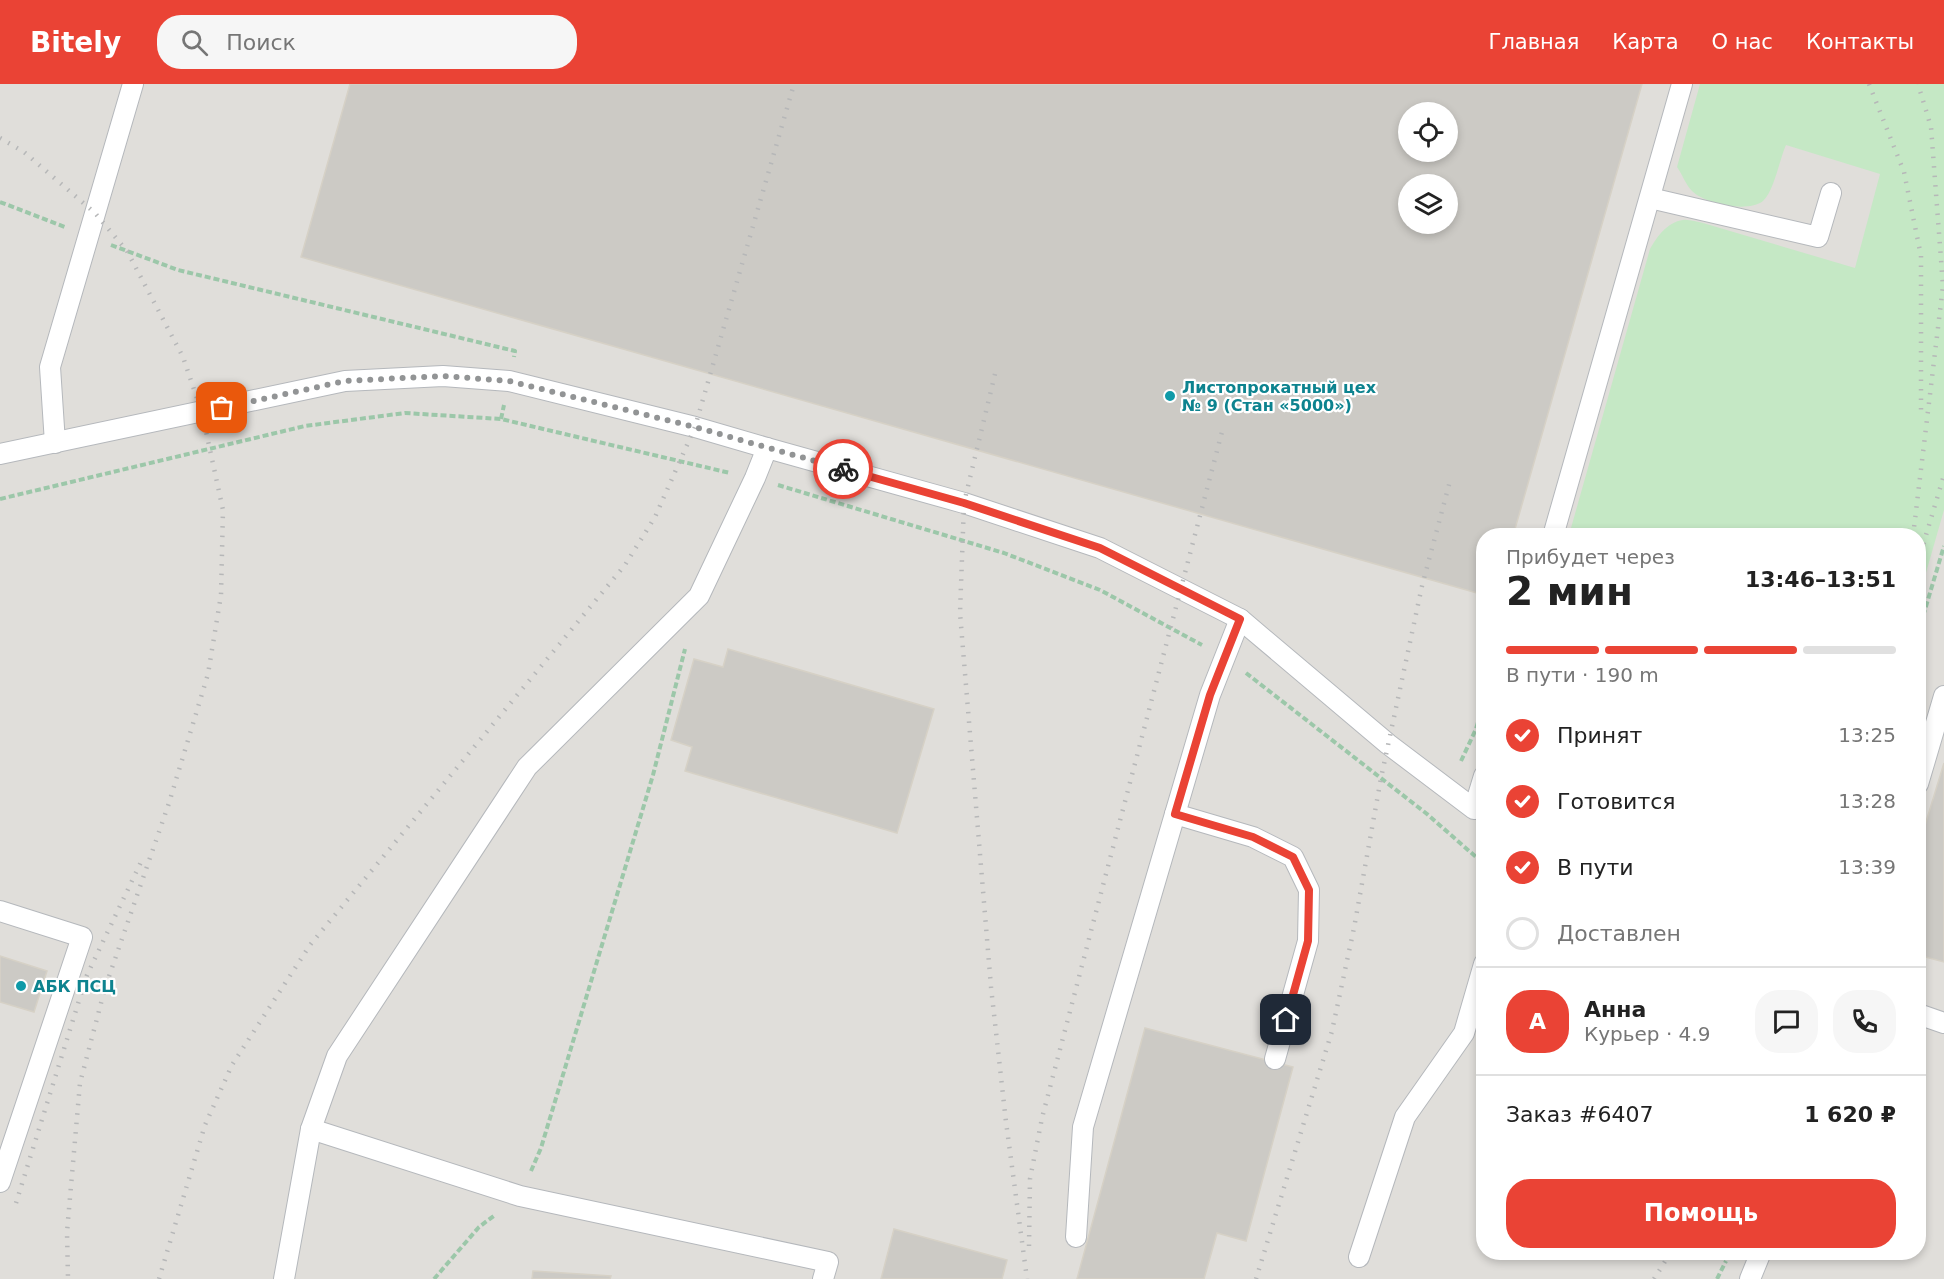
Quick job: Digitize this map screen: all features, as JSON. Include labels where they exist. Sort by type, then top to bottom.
[{"type":"lane","points":[[55,443],[50,367],[134,84]]},
{"type":"lane","points":[[1555,528],[1682,84]]},
{"type":"lane","points":[[1650,198],[1818,237],[1831,193]]},
{"type":"lane","points":[[0,454],[345,381],[443,376],[509,381],[695,427],[964,503],[1100,548],[1240,619],[1388,744],[1476,811]]},
{"type":"lane","points":[[284,1279],[311,1129],[336,1056],[527,767],[699,596],[767,448]]},
{"type":"lane","points":[[1076,1237],[1083,1127],[1210,695],[1240,619]]},
{"type":"lane","points":[[1926,757],[1944,696]]},
{"type":"lane","points":[[1175,814],[1253,837],[1293,857],[1309,890],[1308,941],[1275,1059]]},
{"type":"lane","points":[[0,911],[82,937],[0,1182]]},
{"type":"lane","points":[[1359,1257],[1405,1117],[1464,1033],[1476,992]]},
{"type":"lane","points":[[1926,1017],[1944,1023]]},
{"type":"lane","points":[[311,1129],[520,1196],[828,1262],[823,1279]]},
{"type":"lane","points":[[1750,1279],[1758,1260]]},
{"type":"path","points":[[0,202],[178,270],[515,351]]},
{"type":"path","points":[[0,499],[305,426],[405,412],[501,419],[755,478],[1004,553],[1100,590],[1226,657],[1428,814],[1476,857]]},
{"type":"path","points":[[1926,606],[1944,546]]},
{"type":"path","points":[[434,1279],[479,1227],[520,1196],[545,1137],[653,775],[687,641]]},
{"type":"path","points":[[1428,814],[1448,788],[1476,729]]},
{"type":"path","points":[[1717,1279],[1727,1260]]},
{"type":"shaded area","points":[[0,84],[1944,84],[1944,1279],[0,1279]]},
{"type":"green space","points":[[1700,84],[1944,84],[1944,510],[1926,573],[1926,528],[1571,528],[1650,249],[1663,231],[1677,221],[1693,221],[1855,268],[1880,174],[1786,145],[1767,196],[1756,205],[1737,207],[1716,203],[1698,196],[1690,189],[1677,167]]},
{"type":"building","name":"Листопрокатный цех № 9 (Стан «5000»)","points":[[350,84],[1642,84],[1515,528],[1476,528],[1476,593],[301,257]]},
{"type":"building","points":[[728,649],[934,709],[897,833],[685,771],[692,747],[671,740],[694,659],[723,667]]},
{"type":"building","points":[[1944,763],[1944,962],[1926,957],[1926,822]]},
{"type":"building","name":"АБК ПСЦ","points":[[0,956],[47,971],[34,1012],[0,1002]]},
{"type":"building","points":[[1145,1028],[1293,1067],[1246,1241],[1217,1233],[1204,1279],[1077,1279]]},
{"type":"building","points":[[894,1229],[1007,1260],[1002,1279],[881,1279]]},
{"type":"building","points":[[533,1271],[611,1276],[610,1279],[532,1279]]},
{"type":"railway","points":[[159,1279],[205,1125],[232,1065],[310,945],[625,565],[655,517],[695,427],[794,84]]},
{"type":"railway","points":[[1869,84],[1904,172],[1921,256],[1921,410]]},
{"type":"railway","points":[[1914,528],[1943,286],[1931,127],[1918,84]]},
{"type":"railway","points":[[0,138],[24,152],[95,213],[127,251],[183,357],[202,413],[223,510],[221,595],[208,674],[169,803],[105,988],[80,1083],[67,1232],[68,1279]]},
{"type":"railway","points":[[995,374],[964,503],[960,613],[991,987],[1027,1279]]},
{"type":"railway","points":[[1029,1246],[1030,1179],[1042,1118],[1223,428]]},
{"type":"railway","points":[[1926,535],[1944,475]]},
{"type":"railway","points":[[1256,1279],[1332,1031],[1354,928],[1381,778],[1422,586],[1450,481]]},
{"type":"railway","points":[[16,1203],[87,975],[141,862]]},
{"type":"railway","points":[[1654,1279],[1666,1260]]},
{"type":"way so far","points":[[222,408],[345,381],[443,376],[509,381],[695,427],[843,469]]},
{"type":"place","name":"Листопрокатный цех № 9 (Стан «5000»)","points":[[1170,396]]},
{"type":"place","name":"АБК ПСЦ","points":[[21,986]]},
{"type":"route","points":[[843,469],[964,503],[1100,548],[1240,619],[1210,695],[1175,814],[1253,837],[1293,857],[1309,890],[1308,941],[1286,1020]]}]
